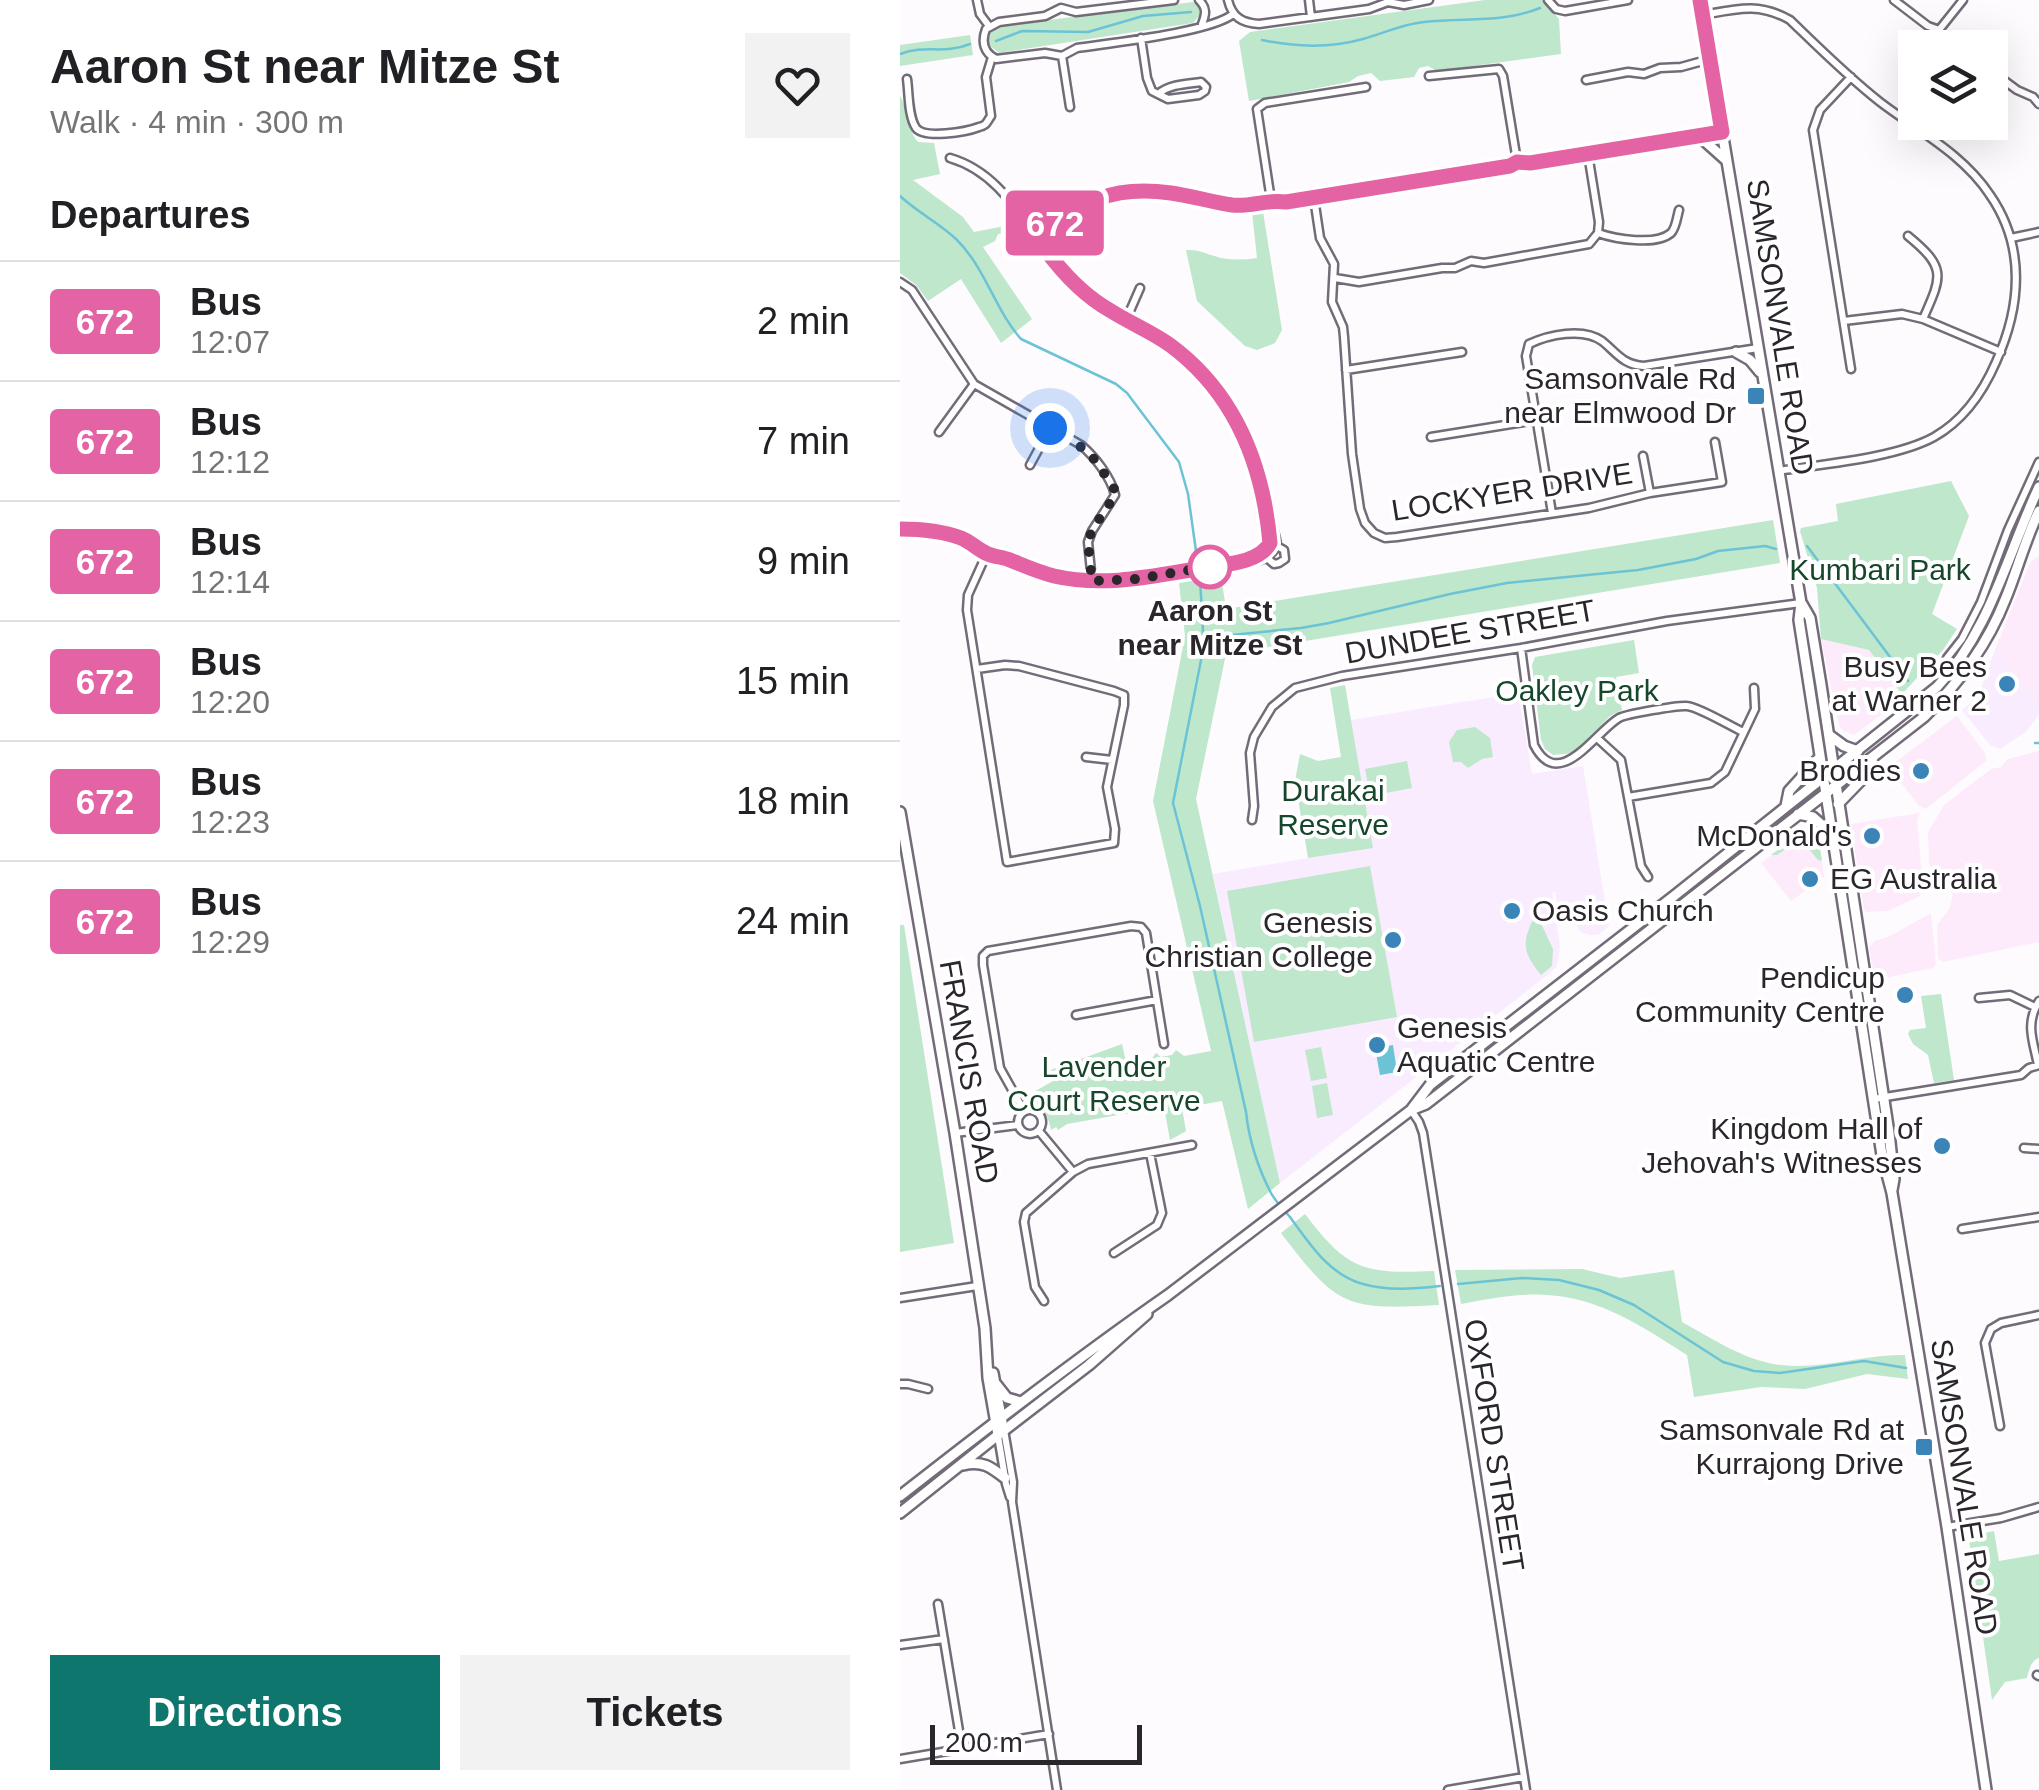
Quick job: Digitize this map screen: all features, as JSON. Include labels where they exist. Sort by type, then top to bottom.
[{"type":"main road","name":"SAMSONVALE ROAD","points":[[1700,0],[1801,603],[1799,620],[1831,833],[1894,1179],[1892,1193],[1986,1790]]},
{"type":"main road","points":[[1699,136],[1727,161]]},
{"type":"main road","points":[[1736,352],[1762,374]]},
{"type":"main road","points":[[900,1514],[960,1466],[1021,1402],[1411,1110],[1430,1085],[1928,696],[1965,652],[1983,622],[2029,535],[2039,487]]},
{"type":"main road","points":[[1411,1110],[1426,1104],[1468,1072],[1924,717],[1971,665],[2000,613],[2039,511]]},
{"type":"main road","name":"SAMSONVALE ROAD","points":[[1801,603],[1810,618],[1834,770],[1878,1098]]},
{"type":"main road","points":[[1828,735],[1858,750]]},
{"type":"main road","points":[[1786,806],[1789,791],[1820,757]]},
{"type":"main road","points":[[1838,804],[1870,770],[1873,757]]},
{"type":"main road","name":"FRANCIS ROAD","points":[[900,812],[996,1384],[999,1426]]},
{"type":"main road","points":[[1798,814],[1813,817],[1831,833]]},
{"type":"main road","points":[[900,1496],[1089,1365],[1158,1302]]},
{"type":"main road","name":"FRANCIS ROAD","points":[[986,1341],[999,1426]]},
{"type":"main road","points":[[996,1384],[1007,1398],[1021,1402]]},
{"type":"main road","points":[[960,1466],[983,1464],[1005,1478]]},
{"type":"street","points":[[977,0],[980,14],[989,26]]},
{"type":"street","points":[[1174,0],[1076,12],[1061,4],[1044,16],[989,26],[983,40],[992,57],[1045,53],[1062,56],[1077,48],[1196,28],[1233,14]]},
{"type":"street","points":[[1198,0],[1215,21]]},
{"type":"street","points":[[1202,26],[1212,0]]},
{"type":"street","points":[[1228,0],[1233,14],[1251,24],[1370,10],[1388,1],[1404,5],[1429,0]]},
{"type":"street","points":[[1309,0],[1311,17]]},
{"type":"street","points":[[1548,0],[1556,9],[1565,10],[1628,0]]},
{"type":"street","points":[[1894,0],[1939,30],[1962,0]]},
{"type":"street","points":[[1702,15],[1756,8],[1774,11],[1790,20],[1851,78],[1974,174],[1992,196],[2011,238],[2017,286],[2009,333],[1989,380],[1959,418],[1935,436],[1902,450],[1778,471]]},
{"type":"street","points":[[1141,38],[1152,91],[1168,100],[1198,95],[1206,87],[1201,82],[1168,87],[1158,94]]},
{"type":"street","points":[[1062,56],[1070,107]]},
{"type":"street","points":[[907,79],[913,122],[919,132],[935,134],[980,127],[990,116],[986,77],[992,57]]},
{"type":"street","points":[[1586,80],[1628,72],[1644,74],[1710,60]]},
{"type":"street","points":[[1429,76],[1499,69],[1517,162]]},
{"type":"street","points":[[1850,369],[1813,130],[1820,110],[1851,78]]},
{"type":"street","points":[[2008,83],[2036,101],[2039,89]]},
{"type":"street","points":[[1271,200],[1257,109],[1265,103],[1366,86]]},
{"type":"street","points":[[1036,236],[1088,201],[1110,194],[1156,191],[1238,205],[1286,202],[1722,132]]},
{"type":"street","points":[[1334,278],[1359,282],[1589,244],[1598,233],[1599,222],[1588,154]]},
{"type":"street","points":[[900,529],[965,539],[987,554],[1054,576],[1092,581],[1137,579],[1234,563],[1270,550],[1268,514],[1258,472],[1232,412],[1214,387],[1171,346],[1080,289],[1053,260],[1008,195],[964,162],[950,158]]},
{"type":"street","name":"LOCKYER DRIVE","points":[[1314,198],[1320,238],[1334,264],[1332,302],[1343,327],[1354,482],[1365,523],[1374,533],[1385,538],[1397,537],[1722,482],[1715,442]]},
{"type":"street","points":[[1598,233],[1630,242],[1664,236],[1671,233],[1680,210]]},
{"type":"street","points":[[2011,238],[2039,232]]},
{"type":"street","points":[[1908,236],[1932,256],[1938,272],[1936,289],[1923,320]]},
{"type":"street","points":[[900,282],[912,290],[974,384],[1089,452],[1113,486],[1116,494],[1088,542],[1092,581]]},
{"type":"street","points":[[1126,320],[1140,288]]},
{"type":"street","points":[[1844,322],[1902,314],[2001,352]]},
{"type":"street","points":[[1552,513],[1536,420],[1529,344],[1540,339],[1588,335],[1633,366],[1758,348]]},
{"type":"street","points":[[1346,370],[1462,352]]},
{"type":"street","points":[[939,432],[974,384]]},
{"type":"street","points":[[1432,436],[1536,420]]},
{"type":"street","points":[[1030,466],[1050,428]]},
{"type":"street","points":[[1643,456],[1650,493]]},
{"type":"street","points":[[1946,677],[1947,658],[1962,639],[1980,602],[2039,462]]},
{"type":"street","points":[[977,669],[1018,666],[1124,695],[1107,787],[1114,843],[1008,862],[967,610],[968,595],[987,554]]},
{"type":"street","name":"DUNDEE STREET","points":[[1252,820],[1250,753],[1254,736],[1272,708],[1295,688],[1342,676],[1667,621],[1801,603]]},
{"type":"street","points":[[1521,648],[1536,751],[1549,761],[1579,755],[1624,715],[1688,706],[1743,732]]},
{"type":"street","points":[[1628,797],[1711,783],[1725,772],[1755,710],[1754,688]]},
{"type":"street","points":[[1597,738],[1621,760],[1641,866],[1648,877]]},
{"type":"street","points":[[1086,756],[1112,760]]},
{"type":"street","points":[[1024,1111],[1000,1068],[983,965],[983,956],[988,951],[1141,927],[1146,933],[1164,1044]]},
{"type":"street","points":[[1878,1098],[2021,1075],[2039,1065],[2030,1026],[2030,1015],[2037,1004],[2010,995],[1979,998]]},
{"type":"street","points":[[1076,1015],[1156,1000]]},
{"type":"street","points":[[1035,1110],[1043,1122],[1035,1134],[1026,1134],[1018,1125],[1024,1111],[1035,1110]]},
{"type":"street","name":"OXFORD STREET","points":[[1411,1110],[1423,1133],[1526,1790]]},
{"type":"street","points":[[955,1133],[1018,1125]]},
{"type":"street","points":[[1040,1130],[1073,1172]]},
{"type":"street","points":[[1044,1300],[1035,1287],[1024,1222],[1026,1213],[1073,1172],[1088,1164],[1192,1145]]},
{"type":"street","points":[[2024,1148],[2039,1149]]},
{"type":"street","points":[[1114,1252],[1158,1225],[1162,1213],[1150,1152]]},
{"type":"street","points":[[1962,1229],[2039,1217]]},
{"type":"street","points":[[900,1298],[977,1286]]},
{"type":"street","points":[[2000,1426],[1986,1343],[1991,1329],[2001,1323],[2039,1315]]},
{"type":"street","points":[[900,1384],[928,1389]]},
{"type":"street","points":[[999,1426],[1058,1790]]},
{"type":"street","points":[[999,1426],[1013,1482],[1012,1502]]},
{"type":"street","points":[[1947,1527],[2001,1518],[2039,1506]]},
{"type":"street","points":[[938,1604],[962,1749]]},
{"type":"street","points":[[900,1644],[944,1639]]},
{"type":"street","points":[[900,1759],[1049,1734]]},
{"type":"street","points":[[1448,1790],[1524,1777]]},
{"type":"shaded area","points":[[2039,556],[2039,706],[1996,647],[2031,561]]},
{"type":"shaded area","points":[[1821,639],[1869,650],[1902,694],[1893,706],[1854,735],[1839,725]]},
{"type":"shaded area","points":[[1996,647],[2039,706],[2039,714],[2027,731],[2000,749],[1990,745],[1962,710],[1978,697]]},
{"type":"shaded area","name":"Genesis Christian College","points":[[1518,693],[1532,774],[1583,766],[1609,926],[1598,935],[1581,932],[1576,925],[1560,919],[1555,892],[1552,893],[1560,947],[1557,966],[1280,1183],[1213,874],[1373,847],[1351,720]]},
{"type":"shaded area","points":[[1957,716],[1985,753],[1986,761],[1926,809],[1919,806],[1889,767]]},
{"type":"shaded area","points":[[2039,751],[2039,942],[1943,962],[1938,958],[1937,925],[1949,909],[1953,895],[1947,885],[1937,881],[1929,863],[1928,832],[1944,805],[1991,769],[2001,767],[2008,759]]},
{"type":"shaded area","points":[[1920,813],[1920,896],[1888,911],[1866,912],[1851,824]]},
{"type":"shaded area","name":"EG Australia","points":[[1808,827],[1820,845],[1824,877],[1791,901],[1761,863]]},
{"type":"shaded area","points":[[1931,913],[1936,964],[1933,968],[1875,980],[1869,947]]},
{"type":"green space","points":[[1485,0],[1542,0],[1559,19],[1561,54],[1437,71],[1428,66],[1419,68],[1414,77],[1380,81],[1371,73],[1349,82],[1249,101],[1239,41],[1250,32]]},
{"type":"green space","points":[[1193,2],[1200,15],[1193,23],[999,53],[989,45],[991,30],[1000,26]]},
{"type":"green space","points":[[970,35],[973,55],[900,66],[900,45]]},
{"type":"green space","points":[[900,96],[918,142],[934,143],[940,174],[913,180],[963,217],[974,232],[1015,224],[1021,230],[998,234],[995,241],[983,247],[1032,319],[1001,343],[961,279],[928,301],[900,273]]},
{"type":"green space","points":[[1252,212],[1263,212],[1282,330],[1275,343],[1257,350],[1245,346],[1197,301],[1186,250],[1226,259],[1257,258]]},
{"type":"green space","name":"Kumbari Park","points":[[1951,481],[1969,516],[1932,614],[1957,629],[1902,694],[1869,650],[1821,639],[1817,588],[1800,531],[1838,521],[1836,504]]},
{"type":"green space","name":"Lavender Court Reserve","points":[[1773,520],[1780,563],[1226,654],[1196,799],[1280,1183],[1248,1209],[1222,1101],[1182,1108],[1186,1131],[1170,1140],[1164,1107],[1051,1130],[1044,1113],[1025,1097],[1053,1081],[1048,1071],[1122,1044],[1126,1062],[1152,1058],[1156,1053],[1161,1057],[1172,1055],[1176,1050],[1184,1056],[1211,1051],[1153,801],[1185,636],[1179,583],[1221,576],[1226,609]]},
{"type":"green space","name":"Oakley Park","points":[[1634,640],[1639,673],[1616,677],[1622,710],[1610,716],[1574,753],[1553,755],[1545,749],[1532,665],[1535,657]]},
{"type":"green space","name":"Durakai Reserve","points":[[1345,685],[1373,848],[1308,858],[1295,781],[1300,754],[1318,761],[1341,757],[1330,688]]},
{"type":"green space","points":[[1475,727],[1490,738],[1493,757],[1468,768],[1453,762],[1449,742],[1457,730]]},
{"type":"green space","points":[[1407,761],[1412,788],[1370,796],[1365,769]]},
{"type":"green space","points":[[1808,827],[1817,838],[1822,861],[1798,841],[1771,855]]},
{"type":"green space","points":[[1370,866],[1397,1017],[1254,1042],[1227,891]]},
{"type":"green space","points":[[1536,913],[1553,949],[1552,966],[1541,975],[1526,946]]},
{"type":"green space","points":[[900,925],[904,925],[954,1243],[900,1252]]},
{"type":"green space","points":[[1941,994],[1954,1080],[1934,1083],[1928,1055],[1913,1044],[1908,1034],[1910,1030],[1926,1028],[1921,996]]},
{"type":"green space","points":[[1321,1047],[1327,1078],[1311,1081],[1305,1050]]},
{"type":"green space","points":[[1327,1083],[1333,1115],[1317,1118],[1312,1086]]},
{"type":"green space","points":[[1305,1214],[1333,1247],[1359,1265],[1390,1271],[1434,1271],[1439,1305],[1363,1304],[1332,1290],[1281,1233]]},
{"type":"green space","points":[[1582,1269],[1620,1278],[1674,1270],[1682,1322],[1755,1359],[1796,1366],[1905,1355],[1908,1379],[1867,1374],[1805,1389],[1761,1387],[1694,1397],[1687,1355],[1637,1324],[1602,1307],[1565,1297],[1525,1295],[1461,1304],[1455,1270]]},
{"type":"green space","points":[[1994,1531],[1999,1561],[2039,1554],[2039,1658],[2032,1663],[2027,1678],[2005,1682],[1992,1700],[1969,1539]]},
{"type":"water","points":[[1393,1045],[1397,1072],[1380,1075],[1375,1048]]},
{"type":"waterway","points":[[1262,40],[1338,44],[1416,23],[1497,18],[1540,8]]},
{"type":"waterway","points":[[996,41],[1022,31],[1088,32],[1143,16],[1191,12]]},
{"type":"waterway","points":[[900,54],[970,44]]},
{"type":"waterway","points":[[900,196],[966,250],[1021,339],[1116,384],[1127,393],[1179,462],[1197,558]]},
{"type":"waterway","points":[[1221,636],[1329,623],[1507,583],[1638,570],[1718,551],[1765,546],[1776,549]]},
{"type":"waterway","points":[[1807,546],[1908,681]]},
{"type":"waterway","points":[[1200,579],[1203,650],[1173,803],[1258,1164],[1275,1199],[1321,1257],[1340,1273],[1382,1288],[1440,1286]]},
{"type":"waterway","points":[[1458,1284],[1522,1278],[1559,1280],[1599,1290],[1634,1305],[1723,1362],[1754,1371],[1780,1373],[1864,1361],[1906,1368]]},
{"type":"bus line","name":"672","points":[[900,529],[965,539],[987,554],[1078,580],[1137,579],[1234,563],[1264,552],[1270,543],[1268,514],[1258,472],[1232,412],[1214,387],[1171,346],[1095,301],[1066,276],[1036,236],[1088,201],[1110,194],[1156,191],[1238,205],[1286,202],[1722,132],[1700,0]]},
{"type":"place","name":"Samsonvale Rd near Elmwood Dr","points":[[1756,396]]},
{"type":"place","name":"Aaron St near Mitze St","points":[[1210,567]]},
{"type":"place","name":"Busy Bees at Warner 2","points":[[2007,684]]},
{"type":"place","name":"Brodies","points":[[1921,771]]},
{"type":"place","name":"McDonald's","points":[[1872,836]]},
{"type":"place","name":"EG Australia","points":[[1810,879]]},
{"type":"place","name":"Oasis Church","points":[[1512,911]]},
{"type":"place","name":"Genesis Christian College","points":[[1393,940]]},
{"type":"place","name":"Pendicup Community Centre","points":[[1905,995]]},
{"type":"place","name":"Genesis Aquatic Centre","points":[[1377,1045]]},
{"type":"place","name":"Kingdom Hall of Jehovah's Witnesses","points":[[1942,1146]]},
{"type":"place","name":"Samsonvale Rd at Kurrajong Drive","points":[[1924,1447]]},
{"type":"route","points":[[1050,428],[1089,452],[1116,494],[1088,542],[1092,581],[1137,579],[1214,566],[1210,567]]}]
